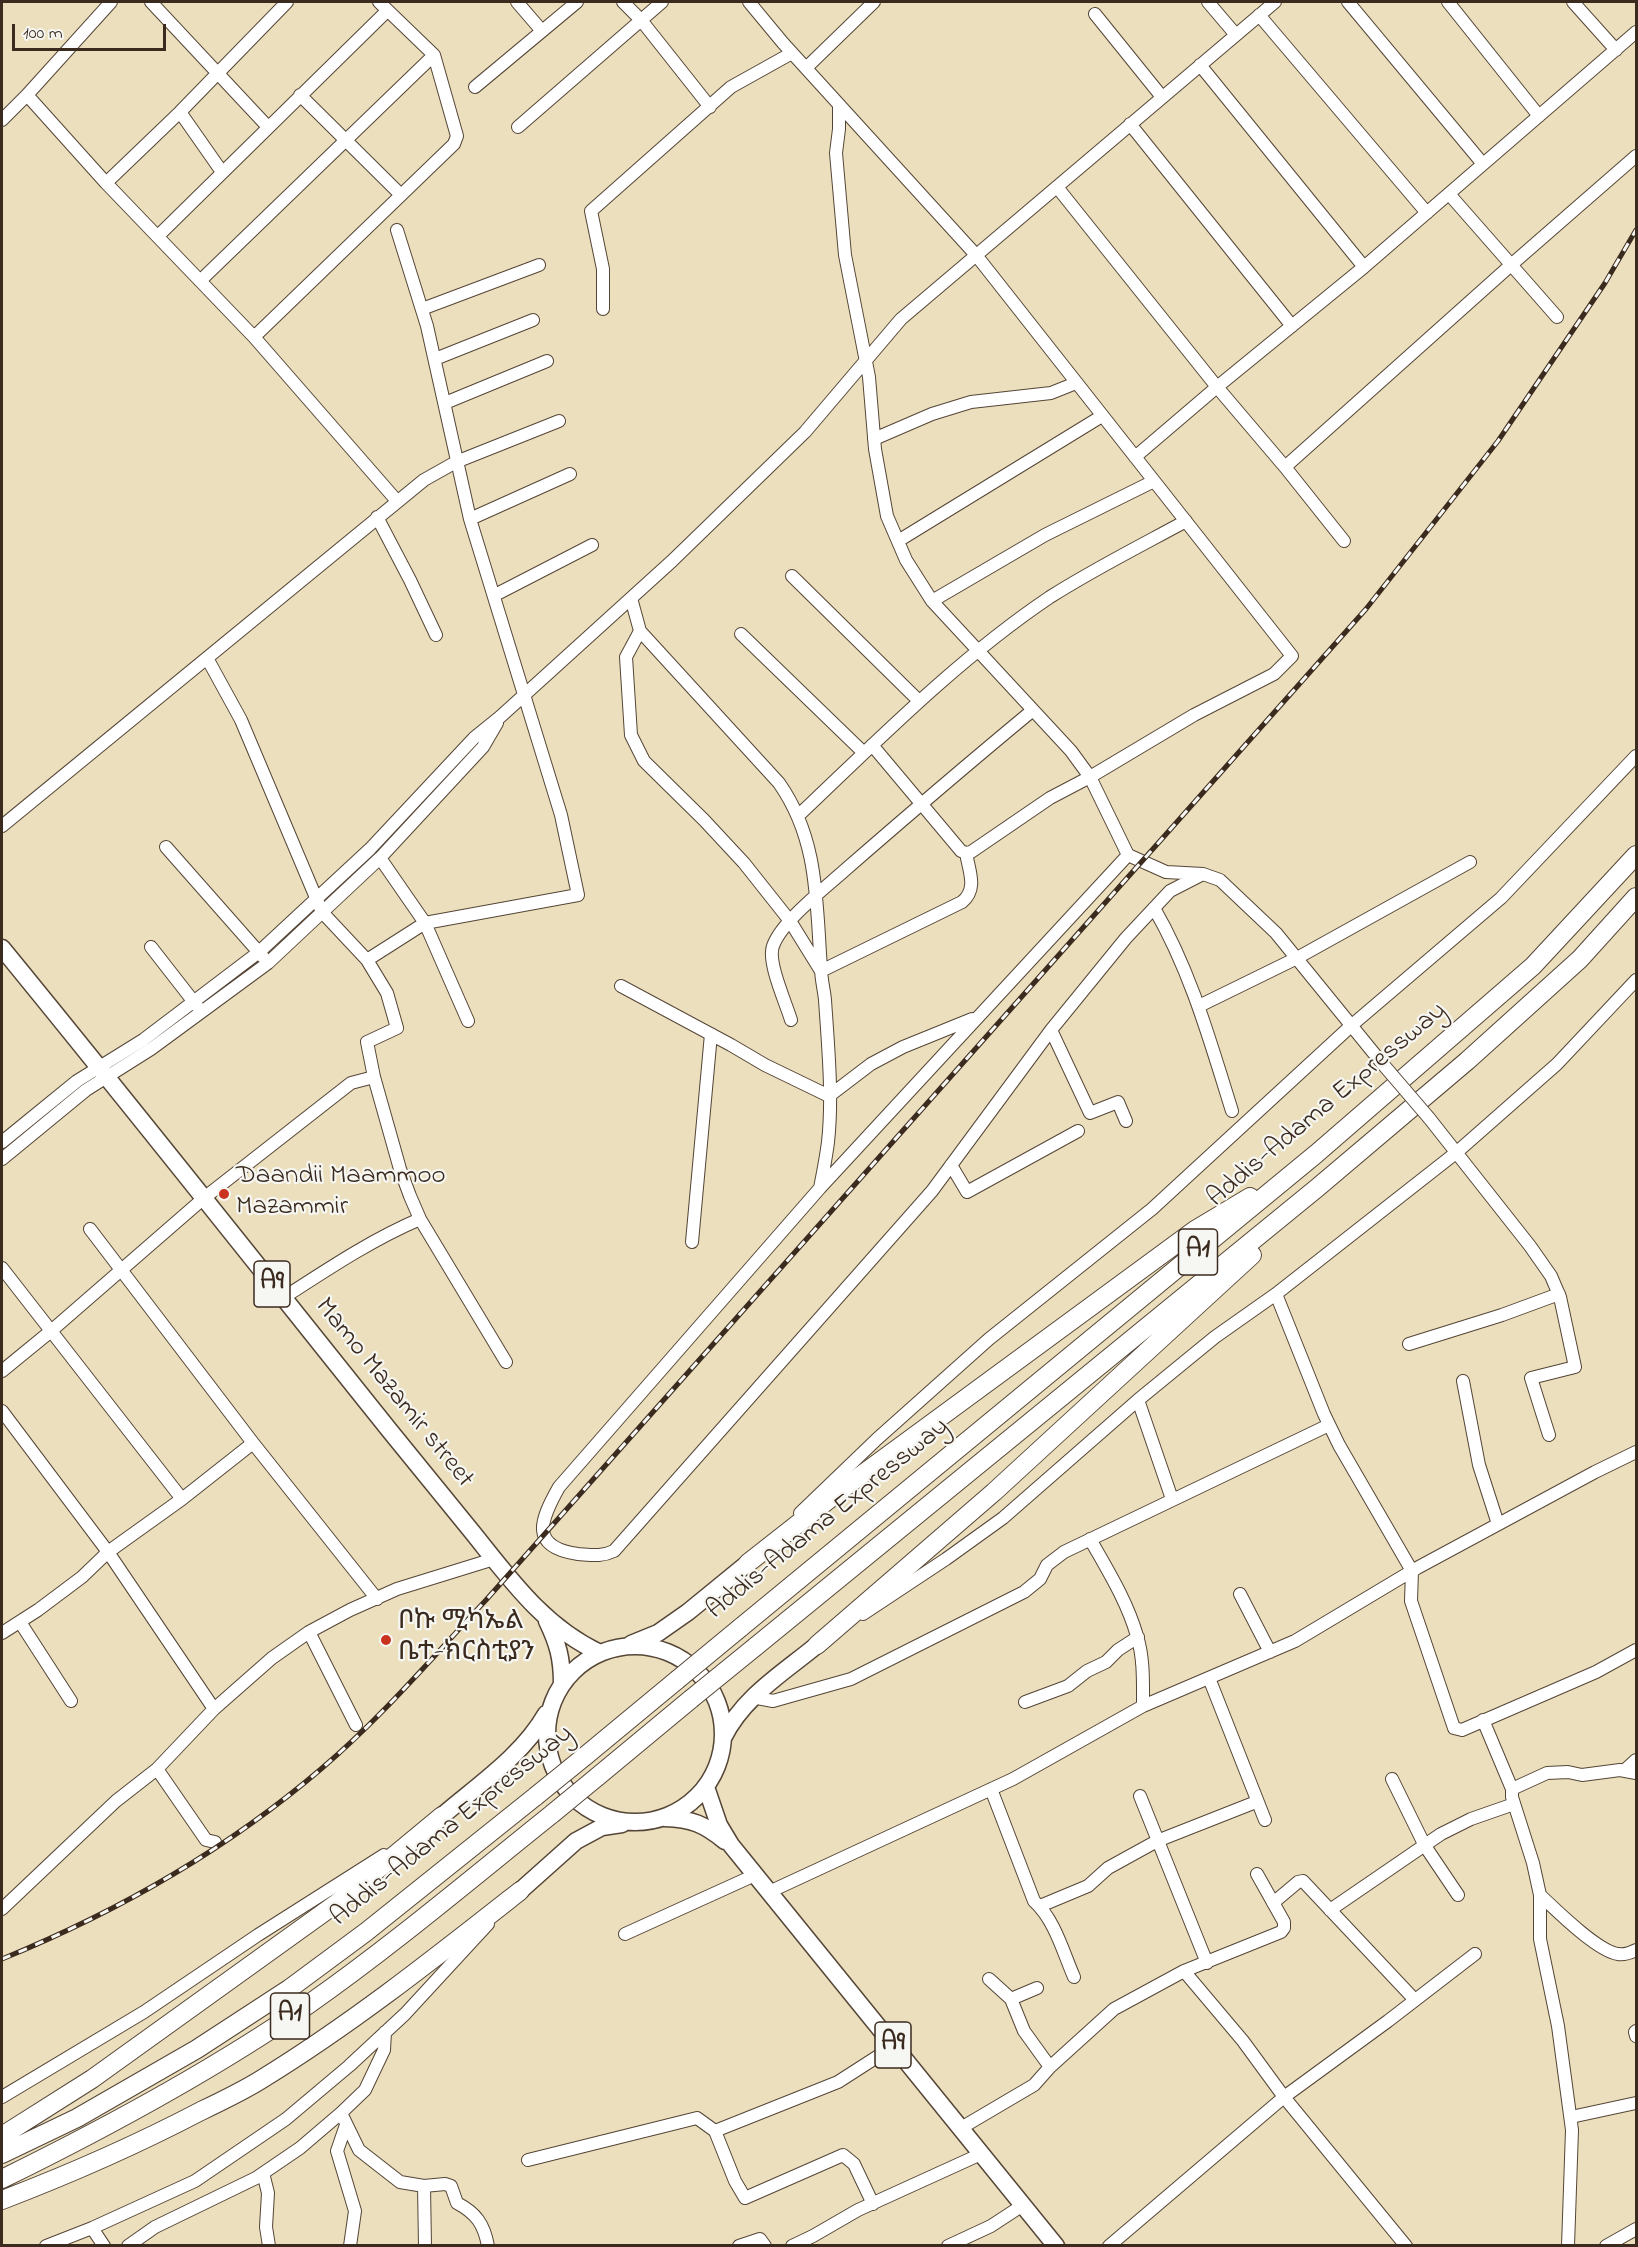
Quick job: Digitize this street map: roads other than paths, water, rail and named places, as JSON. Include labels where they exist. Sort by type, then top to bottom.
[{"type":"highway","name":"Addis-Adama Expressway","points":[[2,2154],[77,2118],[197,2049],[289,1989],[366,1932],[584,1757],[1298,1169],[1533,966],[1636,855]]},
{"type":"highway","name":"Addis-Adama Expressway","points":[[2,2179],[92,2135],[211,2067],[308,2004],[384,1948],[552,1814],[1317,1188],[1467,1061],[1580,959],[1636,897]]},
{"type":"highway","points":[[748,1563],[841,1490],[1195,1230],[1298,1169]]},
{"type":"highway","points":[[817,1645],[994,1492],[1119,1378],[1249,1258],[1317,1188]]},
{"type":"highway","points":[[2,2136],[92,2079],[337,1903],[442,1816]]},
{"type":"highway","points":[[2,2200],[60,2178],[156,2134],[260,2081],[409,1979],[520,1891]]},
{"type":"main road","name":"Mamo Mazamir street","points":[[2,948],[494,1559],[545,1618]]},
{"type":"main road","points":[[442,1816],[536,1732],[562,1684],[579,1666],[600,1653],[626,1646],[658,1633],[688,1612],[748,1563]]},
{"type":"main road","name":"A9","points":[[545,1618],[583,1645],[600,1653]]},
{"type":"main road","name":"A9","points":[[545,1618],[557,1642],[562,1660],[562,1684]]},
{"type":"main road","points":[[723,1739],[732,1720],[752,1697],[817,1645]]},
{"type":"main road","points":[[520,1891],[576,1841],[602,1827],[629,1822],[646,1822],[662,1818],[687,1806],[706,1787],[716,1771],[722,1754],[724,1726],[717,1699],[702,1675],[680,1658],[653,1647],[626,1646]]},
{"type":"main road","points":[[552,1703],[547,1724],[548,1752],[558,1779],[577,1801],[601,1816],[629,1822]]},
{"type":"main road","name":"A9","points":[[706,1787],[719,1825],[731,1845],[1056,2246]]},
{"type":"main road","name":"A9","points":[[662,1818],[698,1822],[731,1845]]},
{"type":"street","points":[[2,120],[111,2]]},
{"type":"street","points":[[151,2],[267,127]]},
{"type":"street","points":[[106,183],[180,112],[287,2]]},
{"type":"street","points":[[517,2],[542,30]]},
{"type":"street","points":[[475,87],[577,2]]},
{"type":"street","points":[[623,2],[641,20],[710,107]]},
{"type":"street","points":[[518,127],[662,2]]},
{"type":"street","points":[[741,634],[868,749],[966,853],[971,852],[1050,798],[1194,715],[1274,674],[1292,656],[976,255],[792,53],[749,2]]},
{"type":"street","points":[[806,68],[874,2]]},
{"type":"street","points":[[1208,2],[1236,35]]},
{"type":"street","points":[[2,1160],[143,1040],[259,952],[370,849],[474,738],[632,598],[805,432],[900,319],[1275,2]]},
{"type":"street","points":[[1348,2],[1483,164]]},
{"type":"street","points":[[1448,2],[1539,116]]},
{"type":"street","points":[[1573,2],[1616,50]]},
{"type":"street","points":[[158,236],[300,95],[383,6],[434,55],[458,136],[454,144],[254,337]]},
{"type":"street","points":[[1095,14],[1162,97]]},
{"type":"street","points":[[1259,15],[1427,213]]},
{"type":"street","points":[[1135,457],[1364,267],[1636,32]]},
{"type":"street","points":[[603,309],[603,269],[591,211],[731,87],[792,53]]},
{"type":"street","points":[[200,280],[434,55]]},
{"type":"street","points":[[1200,64],[1364,267]]},
{"type":"street","points":[[27,95],[106,183],[254,337],[398,501]]},
{"type":"street","points":[[300,95],[401,195]]},
{"type":"street","points":[[839,105],[840,129],[836,153],[845,255],[866,360],[874,439],[887,516],[906,560],[932,601],[1071,751],[1090,777],[1128,855],[1166,872],[1203,874],[1220,880],[1276,933],[1457,1152],[1530,1246],[1551,1276],[1559,1294],[1575,1367],[1531,1378],[1550,1435]]},
{"type":"street","points":[[180,112],[222,172]]},
{"type":"street","points":[[1130,124],[1292,326]]},
{"type":"street","points":[[1285,467],[1636,156]]},
{"type":"street","points":[[1057,187],[1344,541]]},
{"type":"street","points":[[1449,194],[1557,317]]},
{"type":"street","points":[[367,960],[425,923],[578,894],[561,815],[470,519],[435,358],[397,230]]},
{"type":"street","points":[[422,309],[539,265]]},
{"type":"street","points":[[435,358],[533,320]]},
{"type":"street","points":[[445,403],[547,362]]},
{"type":"street","points":[[874,439],[932,414],[972,402],[1051,393],[1076,383]]},
{"type":"street","points":[[898,541],[1102,416]]},
{"type":"street","points":[[2,826],[424,480],[456,462],[559,421]]},
{"type":"street","points":[[470,519],[570,474]]},
{"type":"street","points":[[932,601],[1045,535],[1154,481]]},
{"type":"street","points":[[377,517],[436,635]]},
{"type":"street","points":[[799,815],[919,701],[977,651],[1050,598],[1096,569],[1186,521]]},
{"type":"street","points":[[495,595],[592,545]]},
{"type":"street","points":[[792,576],[919,701]]},
{"type":"street","points":[[632,598],[640,631],[779,783],[799,815],[812,861],[817,895],[821,971],[825,998],[829,1096],[828,1141],[820,1188]]},
{"type":"street","points":[[640,631],[626,657],[631,735],[644,761],[736,854],[790,921],[821,971]]},
{"type":"street","points":[[207,658],[241,720],[322,912],[367,960],[387,993],[397,1028],[367,1042],[374,1077],[400,1169],[420,1219],[506,1362]]},
{"type":"street","points":[[791,1020],[773,967],[772,947],[790,921],[920,804],[1033,710]]},
{"type":"street","points":[[6,1139],[77,1081],[104,1072],[151,1049],[267,963],[380,858],[483,747],[500,717]]},
{"type":"street","points":[[748,1563],[911,1408],[989,1339],[1152,1209],[1352,1025],[1501,898],[1636,756]]},
{"type":"street","points":[[166,847],[267,963]]},
{"type":"street","points":[[821,971],[962,902],[972,890],[966,853]]},
{"type":"street","points":[[1128,855],[820,1188],[560,1487],[544,1514],[543,1533],[548,1542],[560,1551],[602,1557],[614,1551],[932,1191],[1051,1030],[1154,908],[1170,891],[1203,874]]},
{"type":"street","points":[[380,858],[425,923],[468,1021]]},
{"type":"street","points":[[1199,1006],[1297,958],[1470,862]]},
{"type":"street","points":[[1154,908],[1174,942],[1199,1006],[1232,1111]]},
{"type":"street","points":[[151,947],[202,1011]]},
{"type":"street","points":[[817,1645],[1003,1518],[1138,1400],[1215,1337],[1276,1294],[1457,1152],[1557,1064],[1636,980]]},
{"type":"street","points":[[621,986],[772,1069],[829,1096]]},
{"type":"street","points":[[829,1096],[871,1064],[903,1047],[979,1016]]},
{"type":"street","points":[[1051,1030],[1090,1113],[1118,1102],[1126,1121]]},
{"type":"street","points":[[692,1242],[711,1034]]},
{"type":"street","points":[[2,1371],[204,1198],[351,1083],[374,1077]]},
{"type":"street","points":[[2,1125],[6,1139],[18,1146]]},
{"type":"street","points":[[951,1164],[967,1192],[1078,1131]]},
{"type":"street","points":[[283,1298],[387,1233],[420,1219]]},
{"type":"street","points":[[90,1229],[253,1443],[377,1599]]},
{"type":"street","points":[[2,1268],[182,1499]]},
{"type":"street","points":[[1276,1294],[1329,1425],[1412,1571],[1411,1601],[1454,1728],[1462,1730],[1596,1672],[1636,1650]]},
{"type":"street","points":[[1408,1344],[1502,1315],[1559,1294]]},
{"type":"street","points":[[1463,1381],[1479,1465],[1498,1524]]},
{"type":"street","points":[[1138,1400],[1172,1499]]},
{"type":"street","points":[[2,1411],[108,1552],[213,1709]]},
{"type":"street","points":[[752,1697],[773,1701],[851,1679],[1024,1592],[1040,1579],[1047,1565],[1064,1552],[1329,1425]]},
{"type":"street","points":[[2,1633],[82,1577],[108,1552],[182,1499],[253,1443]]},
{"type":"street","points":[[769,1892],[1013,1779],[1143,1706],[1295,1641],[1412,1571],[1636,1452]]},
{"type":"street","points":[[1090,1539],[1121,1592],[1138,1637],[1143,1706]]},
{"type":"street","points":[[2,1909],[116,1801],[157,1769],[213,1709],[272,1658],[309,1632],[350,1610],[398,1589],[494,1559]]},
{"type":"street","points":[[1240,1594],[1270,1652]]},
{"type":"street","points":[[20,1622],[71,1701]]},
{"type":"street","points":[[309,1632],[356,1725]]},
{"type":"street","points":[[1025,1702],[1068,1686],[1087,1671],[1106,1662],[1118,1650],[1138,1637]]},
{"type":"street","points":[[1209,1678],[1264,1820]]},
{"type":"street","points":[[1483,1720],[1512,1789],[1514,1804],[1533,1863],[1540,1895],[1540,1939],[1558,2026],[1572,2130],[1568,2246]]},
{"type":"street","points":[[1512,1789],[1547,1773],[1568,1772],[1582,1775],[1631,1772],[1636,1760]]},
{"type":"street","points":[[157,1769],[206,1840],[215,1842]]},
{"type":"street","points":[[1392,1779],[1425,1846],[1458,1895]]},
{"type":"street","points":[[992,1789],[1034,1901],[1051,1922],[1074,1977]]},
{"type":"street","points":[[1140,1796],[1207,1963]]},
{"type":"street","points":[[1040,1906],[1088,1886],[1108,1868],[1157,1841],[1256,1802]]},
{"type":"street","points":[[1330,1910],[1441,1834],[1514,1804]]},
{"type":"street","points":[[2,2097],[144,2012],[442,1816]]},
{"type":"street","points":[[961,2128],[1034,2085],[1050,2067],[1113,2009],[1184,1971],[1281,1932],[1284,1922],[1257,1874]]},
{"type":"street","points":[[626,1934],[755,1875]]},
{"type":"street","points":[[1273,1902],[1298,1882],[1303,1881],[1414,1999]]},
{"type":"street","points":[[46,2246],[92,2228],[195,2181],[286,2119],[349,2066],[405,2014],[520,1891]]},
{"type":"street","points":[[1540,1895],[1579,1931],[1604,1947],[1618,1954],[1636,1950]]},
{"type":"street","points":[[1109,2246],[1284,2097],[1475,1954]]},
{"type":"street","points":[[1184,1971],[1244,2041],[1284,2097],[1406,2246]]},
{"type":"street","points":[[988,1979],[1011,1999],[1024,2031],[1050,2067]]},
{"type":"street","points":[[1011,1999],[1037,1988]]},
{"type":"street","points":[[1636,2031],[1636,2036]]},
{"type":"street","points":[[128,2246],[155,2227],[262,2173],[300,2148],[364,2090],[384,2050],[385,2032]]},
{"type":"street","points":[[715,2131],[838,2082],[894,2046]]},
{"type":"street","points":[[1570,2117],[1636,2103]]},
{"type":"street","points":[[340,2113],[359,2150],[400,2181],[424,2186],[445,2184],[451,2186],[457,2203],[470,2209],[486,2232],[488,2246]]},
{"type":"street","points":[[528,2160],[697,2118],[715,2131],[735,2181],[745,2198],[843,2155],[854,2164],[873,2204]]},
{"type":"street","points":[[346,2125],[337,2151],[355,2211],[350,2246]]},
{"type":"street","points":[[792,2246],[873,2204],[981,2154]]},
{"type":"street","points":[[262,2173],[268,2193],[266,2227],[269,2246]]},
{"type":"street","points":[[424,2186],[425,2246]]},
{"type":"street","points":[[948,2246],[991,2226],[1023,2205]]},
{"type":"street","points":[[92,2228],[104,2246]]},
{"type":"street","points":[[1606,2246],[1635,2233]]},
{"type":"street","points":[[739,2246],[760,2239],[765,2246]]},
{"type":"railway","points":[[2,1959],[45,1941],[128,1900],[209,1852],[285,1798],[321,1769],[406,1687],[486,1600],[1366,609],[1498,441],[1605,283],[1636,230]]},
{"type":"place","name":"Daandii Maammoo Mazammir","points":[[224,1194]]},
{"type":"place","name":"ቦኩ ሚካኤል ቤተ-ክርስቲያን","points":[[386,1640]]}]
